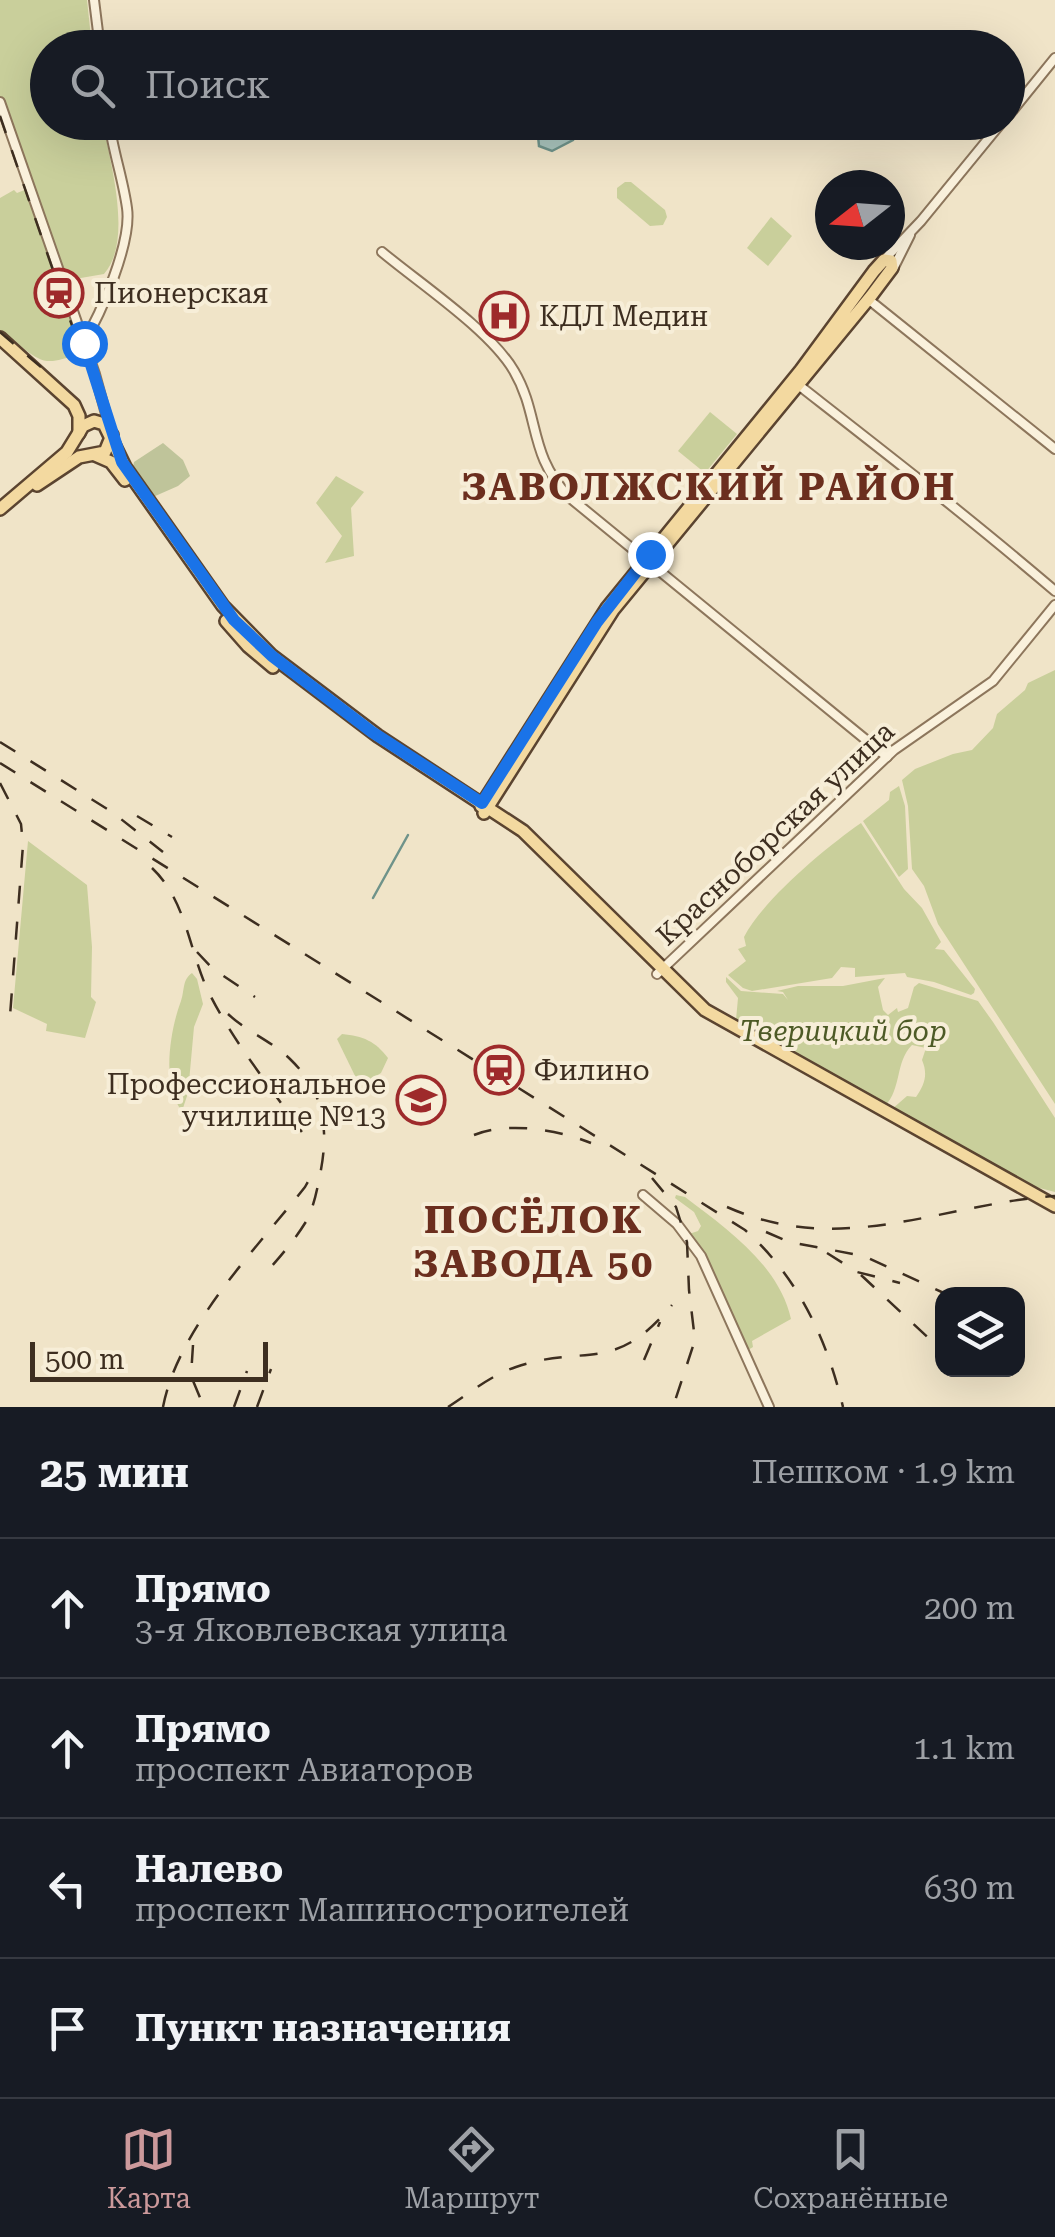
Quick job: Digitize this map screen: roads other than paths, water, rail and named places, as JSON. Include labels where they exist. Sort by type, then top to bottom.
[{"type":"main road","points":[[813,359],[868,299],[887,266]]},
{"type":"main road","points":[[483,808],[648,562],[887,266]]},
{"type":"main road","points":[[0,338],[94,421],[104,424],[122,462],[147,499],[223,606],[254,641],[518,836],[694,1011],[1055,1214]]},
{"type":"main road","points":[[72,402],[78,416],[81,447],[115,466],[212,604],[248,646],[374,742],[483,808]]},
{"type":"main road","points":[[0,509],[67,452],[84,426],[94,421]]},
{"type":"main road","points":[[0,518],[55,472],[80,456],[109,448],[112,434]]},
{"type":"main road","points":[[659,972],[715,1016],[1055,1206]]},
{"type":"street","points":[[94,0],[98,30]]},
{"type":"street","points":[[1025,95],[1055,58]]},
{"type":"street","points":[[0,102],[112,434]]},
{"type":"street","points":[[84,343],[108,292],[128,213],[113,140]]},
{"type":"street","points":[[887,266],[987,140]]},
{"type":"street","points":[[382,252],[504,358],[521,386],[540,454],[552,478],[579,506],[886,756]]},
{"type":"street","points":[[868,299],[1055,449]]},
{"type":"street","points":[[795,382],[854,431],[890,454],[1055,591]]},
{"type":"street","points":[[94,421],[105,414],[105,406]]},
{"type":"street","name":"Красноборская улица","points":[[659,972],[886,756],[994,681],[1055,605]]},
{"type":"street","points":[[642,1195],[678,1224],[702,1256],[769,1407]]},
{"type":"water","points":[[538,140],[573,140],[552,151],[539,146]]},
{"type":"waterway","points":[[373,898],[408,835]]},
{"type":"railway","points":[[0,116],[79,346]]},
{"type":"railway","points":[[0,332],[49,374]]},
{"type":"railway","points":[[0,742],[112,812],[163,852]]},
{"type":"railway","points":[[0,763],[745,1230],[780,1268],[808,1311],[828,1357],[843,1407]]},
{"type":"railway","points":[[0,783],[21,824],[23,845],[10,1016]]},
{"type":"railway","points":[[137,816],[172,837]]},
{"type":"railway","points":[[152,868],[180,911],[202,977],[219,1012],[304,1135]]},
{"type":"railway","points":[[197,952],[213,969],[255,997]]},
{"type":"railway","points":[[228,1014],[284,1053],[311,1086],[322,1113],[323,1158],[309,1215],[264,1275]]},
{"type":"railway","points":[[474,1135],[502,1129],[533,1129],[591,1143]]},
{"type":"railway","points":[[163,1407],[171,1377],[202,1319],[314,1171]]},
{"type":"railway","points":[[652,1178],[676,1207],[687,1242],[695,1340],[673,1407]]},
{"type":"railway","points":[[727,1207],[769,1221],[811,1228],[851,1228],[1055,1196]]},
{"type":"railway","points":[[766,1232],[789,1242],[864,1256],[935,1289]]},
{"type":"railway","points":[[827,1253],[857,1272],[900,1283]]},
{"type":"railway","points":[[861,1275],[935,1344]]},
{"type":"railway","points":[[448,1407],[507,1370],[540,1360],[598,1354],[633,1341],[672,1305]]},
{"type":"railway","points":[[644,1360],[660,1322]]},
{"type":"railway","points":[[193,1345],[191,1376],[204,1407]]},
{"type":"railway","points":[[257,1407],[271,1369]]},
{"type":"railway","points":[[234,1407],[247,1371]]},
{"type":"place","name":"Пионерская","points":[[59,293]]},
{"type":"place","name":"КДЛ Медин","points":[[504,316]]},
{"type":"place","name":"Филино","points":[[499,1070]]},
{"type":"place","name":"Профессиональное училище №13","points":[[421,1100]]},
{"type":"district","name":"ЗАВОЛЖСКИЙ РАЙОН","points":[[709,487]]},
{"type":"district","name":"ПОСЁЛОК ЗАВОДА 50","points":[[534,1242]]},
{"type":"park label","name":"Тверицкий бор","points":[[843,1031]]}]
